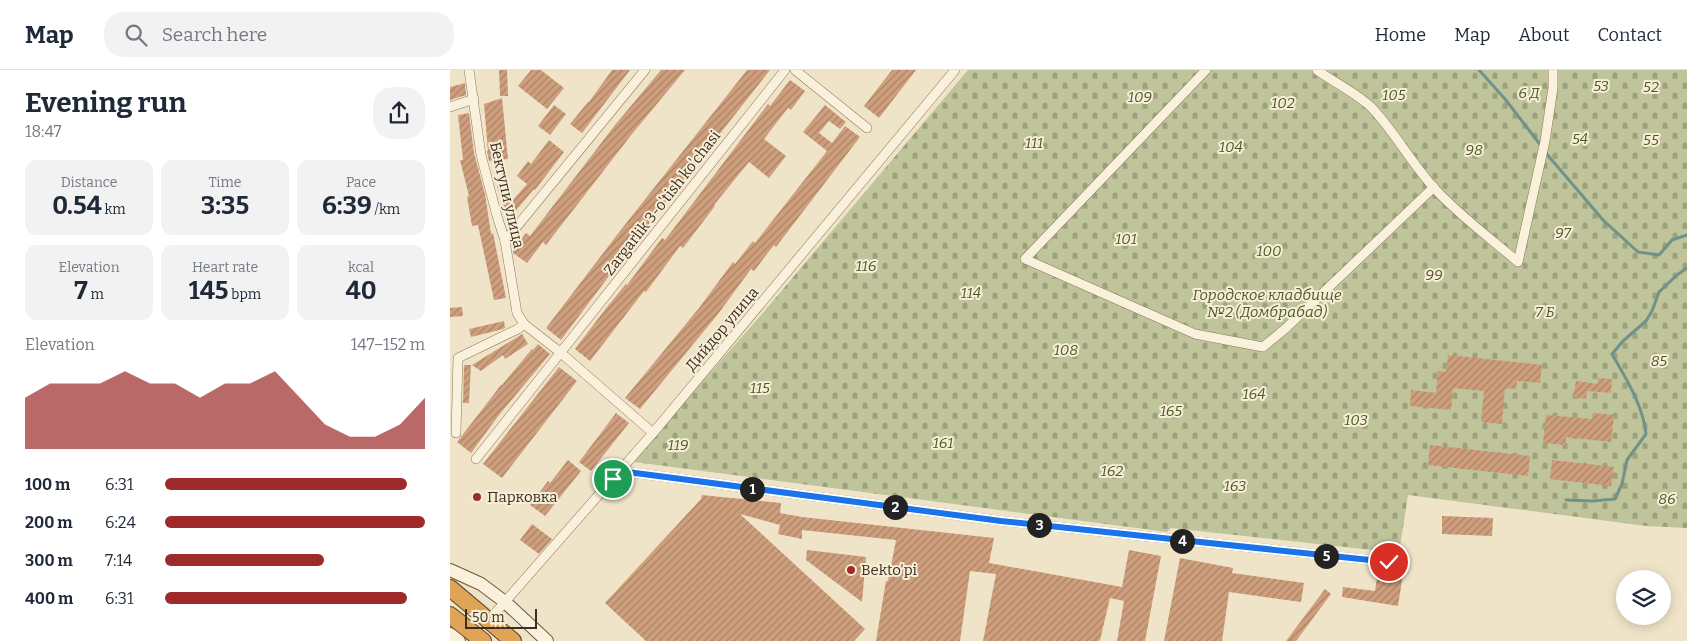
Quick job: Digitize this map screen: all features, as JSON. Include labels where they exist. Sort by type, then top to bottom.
[{"type":"highway","points":[[450,588],[513,641]]},
{"type":"highway","points":[[450,615],[480,638],[489,620]]},
{"type":"street","name":"Бектупи улица","points":[[469,70],[482,155],[505,240],[517,313],[524,324],[652,433]]},
{"type":"street","points":[[505,240],[645,70]]},
{"type":"street","name":"Zargarlik 3-o'tish ko'chasi","points":[[476,460],[785,70]]},
{"type":"street","points":[[796,70],[868,128]]},
{"type":"street","name":"Дийдор улица","points":[[489,620],[620,471],[955,70]]},
{"type":"street","points":[[1206,70],[1025,259],[1195,334],[1263,347],[1434,188]]},
{"type":"street","points":[[1317,70],[1369,106],[1403,146],[1434,188],[1462,216],[1518,262],[1545,141],[1553,88],[1553,70]]},
{"type":"street","points":[[450,106],[474,99]]},
{"type":"street","points":[[456,434],[458,358],[518,329],[524,324]]},
{"type":"street","points":[[620,471],[1001,521],[1389,562]]},
{"type":"street","points":[[450,570],[481,584],[505,602],[547,641]]},
{"type":"street","points":[[450,634],[459,641]]},
{"type":"green space","name":"Городское кладбище №2 (Домбрабад)","points":[[968,70],[1687,70],[1687,528],[1646,526],[1408,495],[1399,553],[1171,528],[1167,532],[634,462]]},
{"type":"building","points":[[499,70],[507,70],[508,96],[500,96]]},
{"type":"building","points":[[531,70],[541,70],[564,88],[547,109],[518,86]]},
{"type":"building","points":[[612,70],[630,70],[582,133],[570,124]]},
{"type":"building","points":[[661,70],[685,70],[632,134],[546,245],[543,242],[527,263],[513,253],[526,233],[530,236],[615,125]]},
{"type":"building","points":[[747,70],[770,70],[630,248],[561,340],[546,328]]},
{"type":"building","points":[[892,70],[916,70],[879,118],[864,106]]},
{"type":"building","points":[[790,80],[805,91],[791,110],[788,108],[764,139],[786,156],[769,178],[749,162],[714,205],[683,248],[680,246],[646,292],[644,291],[590,361],[575,349],[662,238],[665,240],[768,104],[770,106]]},
{"type":"building","points":[[465,83],[466,95],[450,100],[450,87]]},
{"type":"building","points":[[502,98],[508,159],[489,161],[484,104]]},
{"type":"building","points":[[554,105],[566,114],[550,135],[538,126]]},
{"type":"building","points":[[825,105],[846,122],[840,129],[829,121],[819,133],[832,143],[845,126],[860,137],[776,247],[774,245],[754,271],[751,269],[718,314],[640,409],[625,398],[699,308],[733,262],[735,264],[753,241],[755,243],[827,151],[803,132]]},
{"type":"building","points":[[469,113],[474,153],[485,194],[491,234],[493,233],[506,298],[494,300],[478,225],[472,226],[467,197],[469,196],[460,160],[463,160],[458,115]]},
{"type":"building","points":[[549,140],[564,152],[535,190],[508,220],[497,186],[506,183],[513,200],[527,184],[517,176],[528,161],[531,164]]},
{"type":"building","points":[[462,307],[463,316],[450,317],[450,308]]},
{"type":"building","points":[[504,321],[505,328],[503,329],[471,337],[469,329]]},
{"type":"building","points":[[522,334],[528,344],[505,359],[503,355],[481,371],[472,365]]},
{"type":"building","points":[[538,344],[550,354],[499,415],[471,453],[457,442],[501,385]]},
{"type":"building","points":[[1448,355],[1542,365],[1540,383],[1517,381],[1516,389],[1505,388],[1502,424],[1481,422],[1484,391],[1453,388],[1451,410],[1410,406],[1411,390],[1436,393],[1438,371],[1446,372]]},
{"type":"building","points":[[464,365],[471,365],[469,403],[463,403]]},
{"type":"building","points":[[559,367],[577,381],[502,478],[483,464]]},
{"type":"building","points":[[1598,378],[1612,379],[1611,393],[1587,391],[1586,399],[1573,397],[1576,381],[1598,384]]},
{"type":"building","points":[[616,413],[629,423],[591,471],[579,462]]},
{"type":"building","points":[[1594,413],[1614,415],[1611,442],[1566,437],[1565,445],[1543,443],[1546,415],[1593,419]]},
{"type":"building","points":[[1430,445],[1530,456],[1528,476],[1428,465]]},
{"type":"building","points":[[568,460],[581,471],[545,516],[530,505],[548,481],[550,483]]},
{"type":"building","points":[[1552,460],[1614,467],[1611,486],[1550,479]]},
{"type":"building","points":[[702,495],[781,503],[780,513],[802,517],[994,538],[989,563],[1122,587],[1129,550],[1161,556],[1145,641],[1117,641],[1124,601],[1110,598],[1100,640],[1098,641],[983,641],[996,574],[970,571],[960,641],[876,641],[886,581],[888,581],[896,540],[802,530],[802,539],[778,534],[780,525],[740,514],[865,629],[854,641],[646,641],[605,603],[701,499]]},
{"type":"building","points":[[1442,516],[1493,518],[1492,536],[1442,534]]},
{"type":"building","points":[[532,524],[552,539],[539,554],[520,540]]},
{"type":"building","points":[[807,550],[866,557],[862,602],[806,560]]},
{"type":"building","points":[[1180,558],[1233,568],[1232,573],[1304,583],[1301,602],[1229,592],[1222,641],[1164,641]]},
{"type":"building","points":[[1378,571],[1403,574],[1398,606],[1342,597],[1343,587],[1375,591]]},
{"type":"building","points":[[1325,589],[1331,594],[1296,641],[1286,641]]},
{"type":"waterway","points":[[1479,70],[1505,99],[1542,147]]},
{"type":"waterway","points":[[1545,152],[1603,220],[1638,252],[1659,255],[1672,240],[1687,235]]},
{"type":"waterway","points":[[1566,500],[1593,501],[1615,499],[1622,484],[1627,460],[1646,434],[1638,403],[1612,354],[1623,341],[1646,321],[1659,292],[1687,268]]},
{"type":"place","name":"Парковка","points":[[477,497]]},
{"type":"place","name":"Bekto'pi","points":[[851,570]]},
{"type":"route","points":[[613,479],[620,471],[1001,521],[1389,562]]},
{"type":"park label","name":"53","points":[[1601,86]]},
{"type":"park label","name":"52","points":[[1651,87]]},
{"type":"park label","name":"6 Д","points":[[1529,93]]},
{"type":"park label","name":"105","points":[[1394,95]]},
{"type":"park label","name":"109","points":[[1140,97]]},
{"type":"park label","name":"102","points":[[1283,103]]},
{"type":"park label","name":"54","points":[[1580,139]]},
{"type":"park label","name":"55","points":[[1651,140]]},
{"type":"park label","name":"111","points":[[1034,143]]},
{"type":"park label","name":"104","points":[[1231,147]]},
{"type":"park label","name":"98","points":[[1474,150]]},
{"type":"park label","name":"97","points":[[1563,233]]},
{"type":"park label","name":"101","points":[[1126,239]]},
{"type":"park label","name":"100","points":[[1269,251]]},
{"type":"park label","name":"116","points":[[866,266]]},
{"type":"park label","name":"99","points":[[1434,275]]},
{"type":"park label","name":"114","points":[[971,293]]},
{"type":"park label","name":"7 Б","points":[[1545,312]]},
{"type":"park label","name":"108","points":[[1066,350]]},
{"type":"park label","name":"85","points":[[1659,361]]},
{"type":"park label","name":"115","points":[[760,388]]},
{"type":"park label","name":"164","points":[[1254,394]]},
{"type":"park label","name":"165","points":[[1171,411]]},
{"type":"park label","name":"103","points":[[1356,420]]},
{"type":"park label","name":"161","points":[[943,443]]},
{"type":"park label","name":"119","points":[[678,445]]},
{"type":"park label","name":"162","points":[[1112,471]]},
{"type":"park label","name":"163","points":[[1235,486]]},
{"type":"park label","name":"86","points":[[1667,499]]}]
